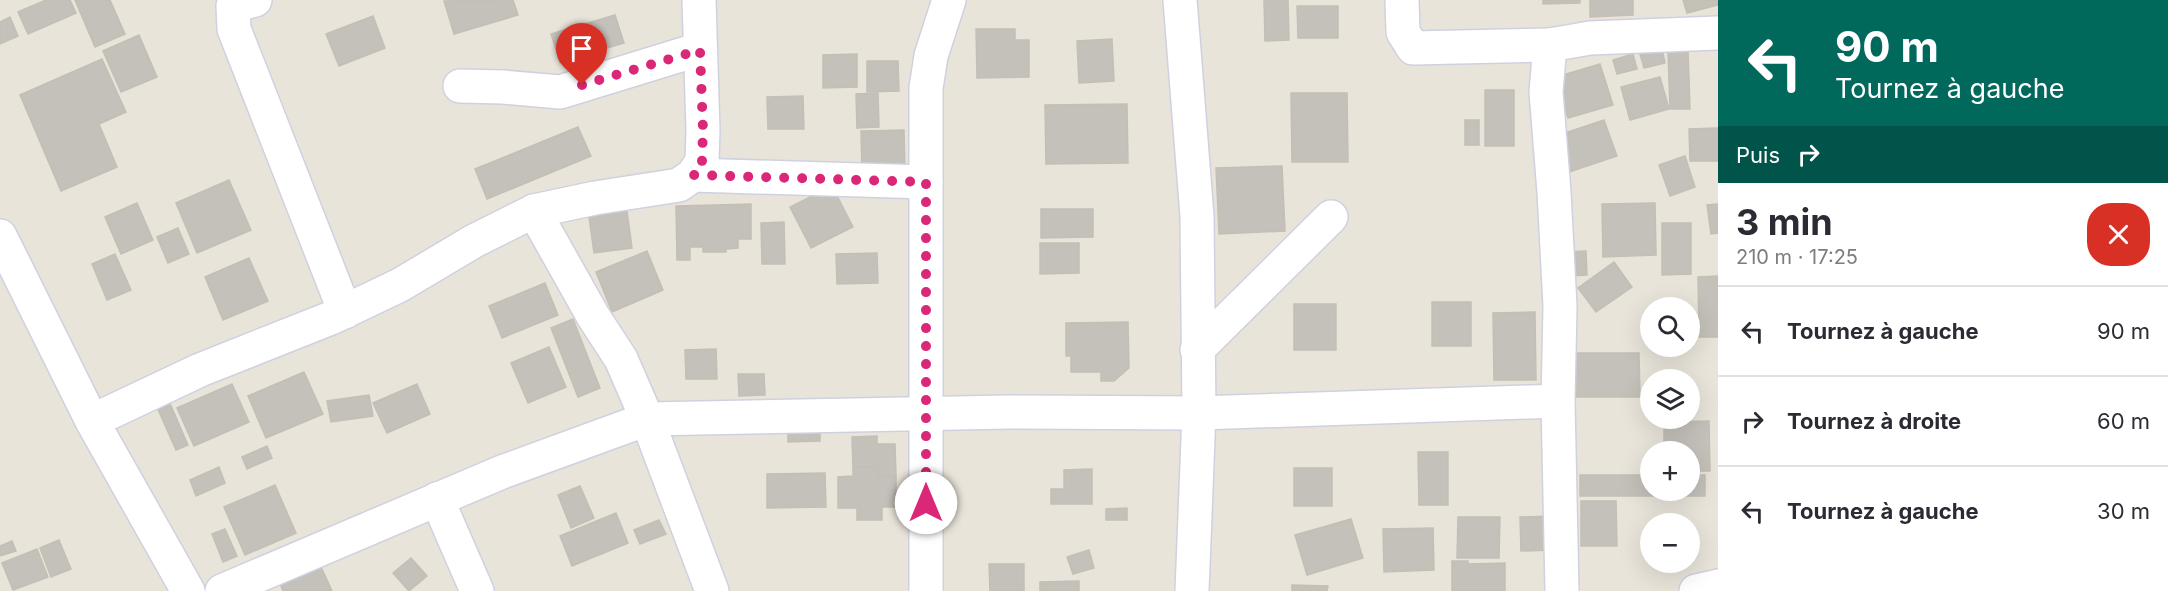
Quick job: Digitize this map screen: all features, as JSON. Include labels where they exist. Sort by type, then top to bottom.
[{"type":"street","points":[[255,0],[233,6],[234,29],[345,312]]},
{"type":"street","points":[[92,421],[200,370],[345,312],[400,285],[474,241],[534,212],[595,198],[679,185],[693,175],[702,161],[699,0]]},
{"type":"street","points":[[926,591],[926,88],[931,56],[949,0]]},
{"type":"street","points":[[1180,0],[1197,216],[1199,413],[1192,591]]},
{"type":"street","points":[[1402,0],[1403,32],[1413,48],[1550,45],[1590,38],[1718,33]]},
{"type":"street","points":[[1550,45],[1546,92],[1560,306],[1558,400],[1562,591]]},
{"type":"street","points":[[460,86],[560,92],[700,50]]},
{"type":"street","points":[[693,175],[926,182]]},
{"type":"street","points":[[534,212],[577,289],[621,359],[647,419],[712,591]]},
{"type":"street","points":[[1197,350],[1331,217]]},
{"type":"street","points":[[0,236],[11,282],[188,591]]},
{"type":"street","points":[[222,591],[501,472],[647,419],[1009,412],[1199,413],[1558,400]]},
{"type":"street","points":[[437,499],[477,591]]},
{"type":"street","points":[[1696,591],[1718,586]]},
{"type":"building","points":[[46,0],[70,0],[76,13],[28,34],[18,12]]},
{"type":"building","points":[[75,0],[110,0],[125,34],[95,47]]},
{"type":"building","points":[[513,0],[518,15],[454,34],[444,1]]},
{"type":"building","points":[[1264,0],[1288,0],[1289,40],[1265,41]]},
{"type":"building","points":[[1543,0],[1580,0],[1580,3],[1543,4]]},
{"type":"building","points":[[1590,0],[1633,0],[1633,15],[1590,17]]},
{"type":"building","points":[[1683,0],[1718,0],[1718,5],[1687,13]]},
{"type":"building","points":[[1297,6],[1338,6],[1338,38],[1298,38]]},
{"type":"building","points":[[615,15],[624,43],[560,62],[551,34]]},
{"type":"building","points":[[373,16],[385,48],[339,66],[326,34]]},
{"type":"building","points":[[10,17],[18,36],[0,44],[0,22]]},
{"type":"building","points":[[976,29],[1015,29],[1015,40],[1029,40],[1029,77],[977,78]]},
{"type":"building","points":[[139,35],[157,77],[121,92],[103,51]]},
{"type":"building","points":[[1112,39],[1114,81],[1079,83],[1077,41]]},
{"type":"building","points":[[1662,49],[1665,63],[1644,68],[1640,54]]},
{"type":"building","points":[[1688,50],[1690,109],[1670,109],[1668,51]]},
{"type":"building","points":[[857,54],[857,87],[823,88],[823,55]]},
{"type":"building","points":[[1633,54],[1637,69],[1617,74],[1613,60]]},
{"type":"building","points":[[102,59],[126,112],[99,124],[117,167],[61,191],[20,95]]},
{"type":"building","points":[[867,61],[898,61],[899,91],[867,92]]},
{"type":"building","points":[[1600,64],[1613,105],[1568,118],[1556,77]]},
{"type":"building","points":[[1660,77],[1669,109],[1630,120],[1621,87]]},
{"type":"building","points":[[1485,90],[1514,90],[1514,146],[1485,146]]},
{"type":"building","points":[[878,93],[879,127],[857,128],[856,94]]},
{"type":"building","points":[[1291,93],[1347,93],[1348,162],[1292,162]]},
{"type":"building","points":[[803,96],[804,129],[768,129],[767,97]]},
{"type":"building","points":[[1127,104],[1128,163],[1046,164],[1045,105]]},
{"type":"building","points":[[1465,120],[1479,120],[1479,145],[1465,145]]},
{"type":"building","points":[[1604,120],[1617,156],[1569,172],[1556,136]]},
{"type":"building","points":[[578,127],[591,156],[487,199],[475,169]]},
{"type":"building","points":[[1718,128],[1718,161],[1690,161],[1689,129]]},
{"type":"building","points":[[904,130],[905,171],[862,172],[861,131]]},
{"type":"building","points":[[1685,156],[1695,187],[1670,196],[1659,165]]},
{"type":"building","points":[[1282,166],[1285,231],[1219,234],[1216,168]]},
{"type":"building","points":[[229,180],[251,230],[197,253],[176,203]]},
{"type":"building","points":[[832,186],[853,227],[811,248],[790,207]]},
{"type":"building","points":[[137,203],[153,240],[121,254],[105,217]]},
{"type":"building","points":[[1655,203],[1656,255],[1603,257],[1602,204]]},
{"type":"building","points":[[751,204],[751,239],[738,239],[738,248],[726,249],[726,252],[703,252],[703,247],[690,247],[690,260],[677,260],[676,206]]},
{"type":"building","points":[[1718,204],[1718,233],[1711,234],[1707,205]]},
{"type":"building","points":[[1041,209],[1093,209],[1093,237],[1041,238]]},
{"type":"building","points":[[627,211],[632,248],[594,253],[589,217]]},
{"type":"building","points":[[784,222],[785,264],[762,264],[761,223]]},
{"type":"building","points":[[1662,223],[1691,223],[1691,274],[1662,275]]},
{"type":"building","points":[[178,228],[189,254],[168,263],[157,237]]},
{"type":"building","points":[[1040,243],[1079,243],[1079,273],[1040,274]]},
{"type":"building","points":[[647,251],[663,290],[612,312],[596,272]]},
{"type":"building","points":[[1586,251],[1587,275],[1567,276],[1565,252]]},
{"type":"building","points":[[877,253],[878,283],[837,284],[836,254]]},
{"type":"building","points":[[115,254],[131,290],[107,300],[92,264]]},
{"type":"building","points":[[249,258],[268,301],[223,320],[205,277]]},
{"type":"building","points":[[1614,262],[1632,287],[1596,312],[1578,288]]},
{"type":"building","points":[[1718,276],[1718,337],[1700,337],[1698,277]]},
{"type":"building","points":[[545,283],[558,315],[502,338],[489,306]]},
{"type":"building","points":[[1432,302],[1471,302],[1471,346],[1432,346]]},
{"type":"building","points":[[1294,304],[1336,304],[1336,350],[1294,350]]},
{"type":"building","points":[[1535,312],[1536,380],[1494,380],[1493,313]]},
{"type":"building","points":[[573,319],[600,388],[578,397],[551,328]]},
{"type":"building","points":[[1128,322],[1129,368],[1114,381],[1101,381],[1101,372],[1071,372],[1071,356],[1066,356],[1066,323]]},
{"type":"building","points":[[549,347],[566,387],[528,403],[511,363]]},
{"type":"building","points":[[716,349],[717,379],[686,379],[685,350]]},
{"type":"building","points":[[1573,353],[1639,353],[1640,397],[1573,397]]},
{"type":"building","points":[[304,372],[323,414],[266,438],[248,396]]},
{"type":"building","points":[[738,374],[764,374],[765,395],[739,396]]},
{"type":"building","points":[[232,384],[249,422],[194,446],[177,408]]},
{"type":"building","points":[[417,384],[430,414],[387,433],[373,403]]},
{"type":"building","points":[[165,392],[188,445],[176,450],[153,398]]},
{"type":"building","points":[[369,395],[373,416],[331,422],[327,401]]},
{"type":"building","points":[[1700,421],[1709,421],[1710,471],[1700,471],[1700,441],[1664,441],[1664,429],[1700,429]]},
{"type":"building","points":[[788,427],[820,427],[820,441],[788,442]]},
{"type":"building","points":[[877,436],[877,444],[895,444],[896,476],[878,476],[878,467],[853,467],[852,437]]},
{"type":"building","points":[[267,446],[272,458],[247,469],[242,457]]},
{"type":"building","points":[[1418,452],[1448,452],[1448,505],[1419,505]]},
{"type":"building","points":[[219,467],[225,483],[196,496],[190,480]]},
{"type":"building","points":[[853,467],[878,467],[878,476],[896,476],[896,507],[882,507],[882,520],[857,520],[857,508],[838,508],[838,477],[853,476]]},
{"type":"building","points":[[1294,468],[1332,468],[1332,506],[1294,506]]},
{"type":"building","points":[[1092,469],[1092,504],[1051,504],[1051,489],[1064,489],[1064,470]]},
{"type":"building","points":[[825,473],[826,507],[767,508],[767,474]]},
{"type":"building","points":[[1580,475],[1640,475],[1640,496],[1580,496]]},
{"type":"building","points":[[1700,475],[1705,475],[1705,496],[1700,496]]},
{"type":"building","points":[[275,485],[296,533],[245,555],[224,507]]},
{"type":"building","points":[[580,486],[594,518],[571,528],[558,495]]},
{"type":"building","points":[[1581,501],[1616,501],[1617,546],[1581,546]]},
{"type":"building","points":[[1127,508],[1127,520],[1106,520],[1106,509]]},
{"type":"building","points":[[616,513],[628,543],[572,566],[560,536]]},
{"type":"building","points":[[1553,516],[1554,550],[1521,551],[1520,517]]},
{"type":"building","points":[[1458,517],[1500,517],[1499,558],[1457,558]]},
{"type":"building","points":[[1351,519],[1363,558],[1307,575],[1295,535]]},
{"type":"building","points":[[659,520],[666,534],[640,544],[634,530]]},
{"type":"building","points":[[1433,528],[1434,570],[1384,572],[1383,529]]},
{"type":"building","points":[[225,529],[237,556],[223,562],[212,534]]},
{"type":"building","points":[[59,540],[71,569],[51,577],[40,548]]},
{"type":"building","points":[[12,541],[16,551],[0,556],[0,546]]},
{"type":"building","points":[[37,549],[48,577],[13,590],[2,563]]},
{"type":"building","points":[[1089,550],[1094,568],[1073,574],[1067,557]]},
{"type":"building","points":[[317,558],[332,591],[283,591],[277,576]]},
{"type":"building","points":[[411,558],[427,576],[409,591],[393,573]]},
{"type":"building","points":[[1452,561],[1468,561],[1468,564],[1505,563],[1505,591],[1452,591]]},
{"type":"building","points":[[989,564],[1024,564],[1024,591],[990,591]]},
{"type":"building","points":[[1079,581],[1079,591],[1040,591],[1040,582]]},
{"type":"building","points":[[1292,585],[1328,586],[1327,591],[1292,591]]},
{"type":"route","points":[[582,85],[700,50],[702,161],[693,175],[926,182],[926,503]]}]
